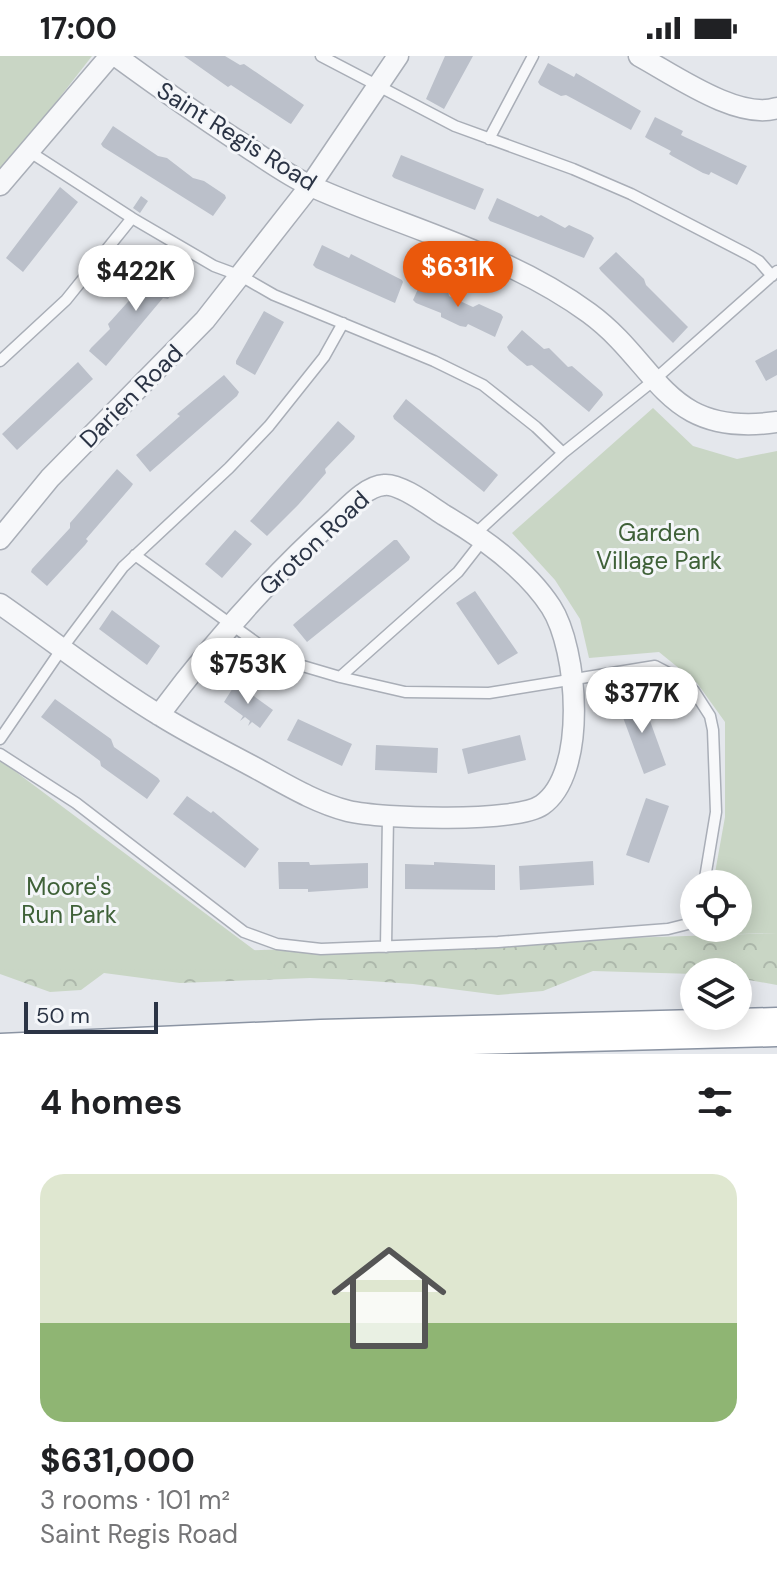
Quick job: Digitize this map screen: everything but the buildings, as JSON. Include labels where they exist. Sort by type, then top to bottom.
[{"type":"highway","points":[[0,1053],[321,1039],[777,1027]]},
{"type":"highway","points":[[407,1054],[777,1042]]},
{"type":"street","points":[[0,185],[113,56]]},
{"type":"street","name":"Saint Regis Road","points":[[113,56],[310,186],[501,262],[545,284],[593,316],[621,342],[653,381],[685,409],[714,419],[761,424],[777,422]]},
{"type":"street","name":"Darien Road","points":[[0,539],[50,478],[205,320],[310,186],[398,56]]},
{"type":"street","points":[[639,56],[736,107],[754,112],[777,108]]},
{"type":"street","name":"Groton Road","points":[[159,715],[229,625],[309,542],[353,502],[380,485],[393,485],[479,537]]},
{"type":"street","points":[[0,604],[159,715],[309,797],[347,811],[388,816],[491,815],[531,811],[554,795],[558,786],[573,733],[570,679],[558,621],[550,606],[522,574],[479,537]]},
{"type":"lane","points":[[321,56],[455,126],[573,169],[631,194],[747,254],[774,273],[653,381],[563,453],[479,537],[458,572],[340,677]]},
{"type":"lane","points":[[489,139],[533,56]]},
{"type":"lane","points":[[30,152],[214,266],[483,385],[563,453]]},
{"type":"lane","points":[[0,361],[66,300],[132,218]]},
{"type":"lane","points":[[0,739],[63,647],[135,555],[229,468],[269,426],[324,357],[343,323]]},
{"type":"lane","points":[[135,555],[279,659],[374,687],[437,694],[489,693],[655,666],[667,669],[699,697],[710,716],[717,779],[716,812],[706,870]]},
{"type":"lane","points":[[0,754],[76,803],[244,932],[277,944],[321,949],[498,942],[680,926]]},
{"type":"lane","points":[[386,947],[388,816]]},
{"type":"green space","points":[[0,56],[92,56],[0,174]]},
{"type":"green space","name":"Garden Village Park","points":[[653,408],[693,446],[737,459],[777,451],[777,933],[752,934],[752,870],[716,870],[725,817],[725,722],[697,683],[659,652],[589,658],[580,619],[555,580],[512,533]]},
{"type":"green space","name":"Moore's Run Park","points":[[0,760],[281,970],[0,969]]},
{"type":"green space","points":[[0,770],[230,951],[680,936],[680,942],[752,942],[752,934],[777,933],[777,985],[752,981],[752,958],[680,958],[680,974],[593,971],[543,991],[498,995],[355,980],[310,978],[180,983],[104,973],[81,990],[50,992],[0,974]]}]
